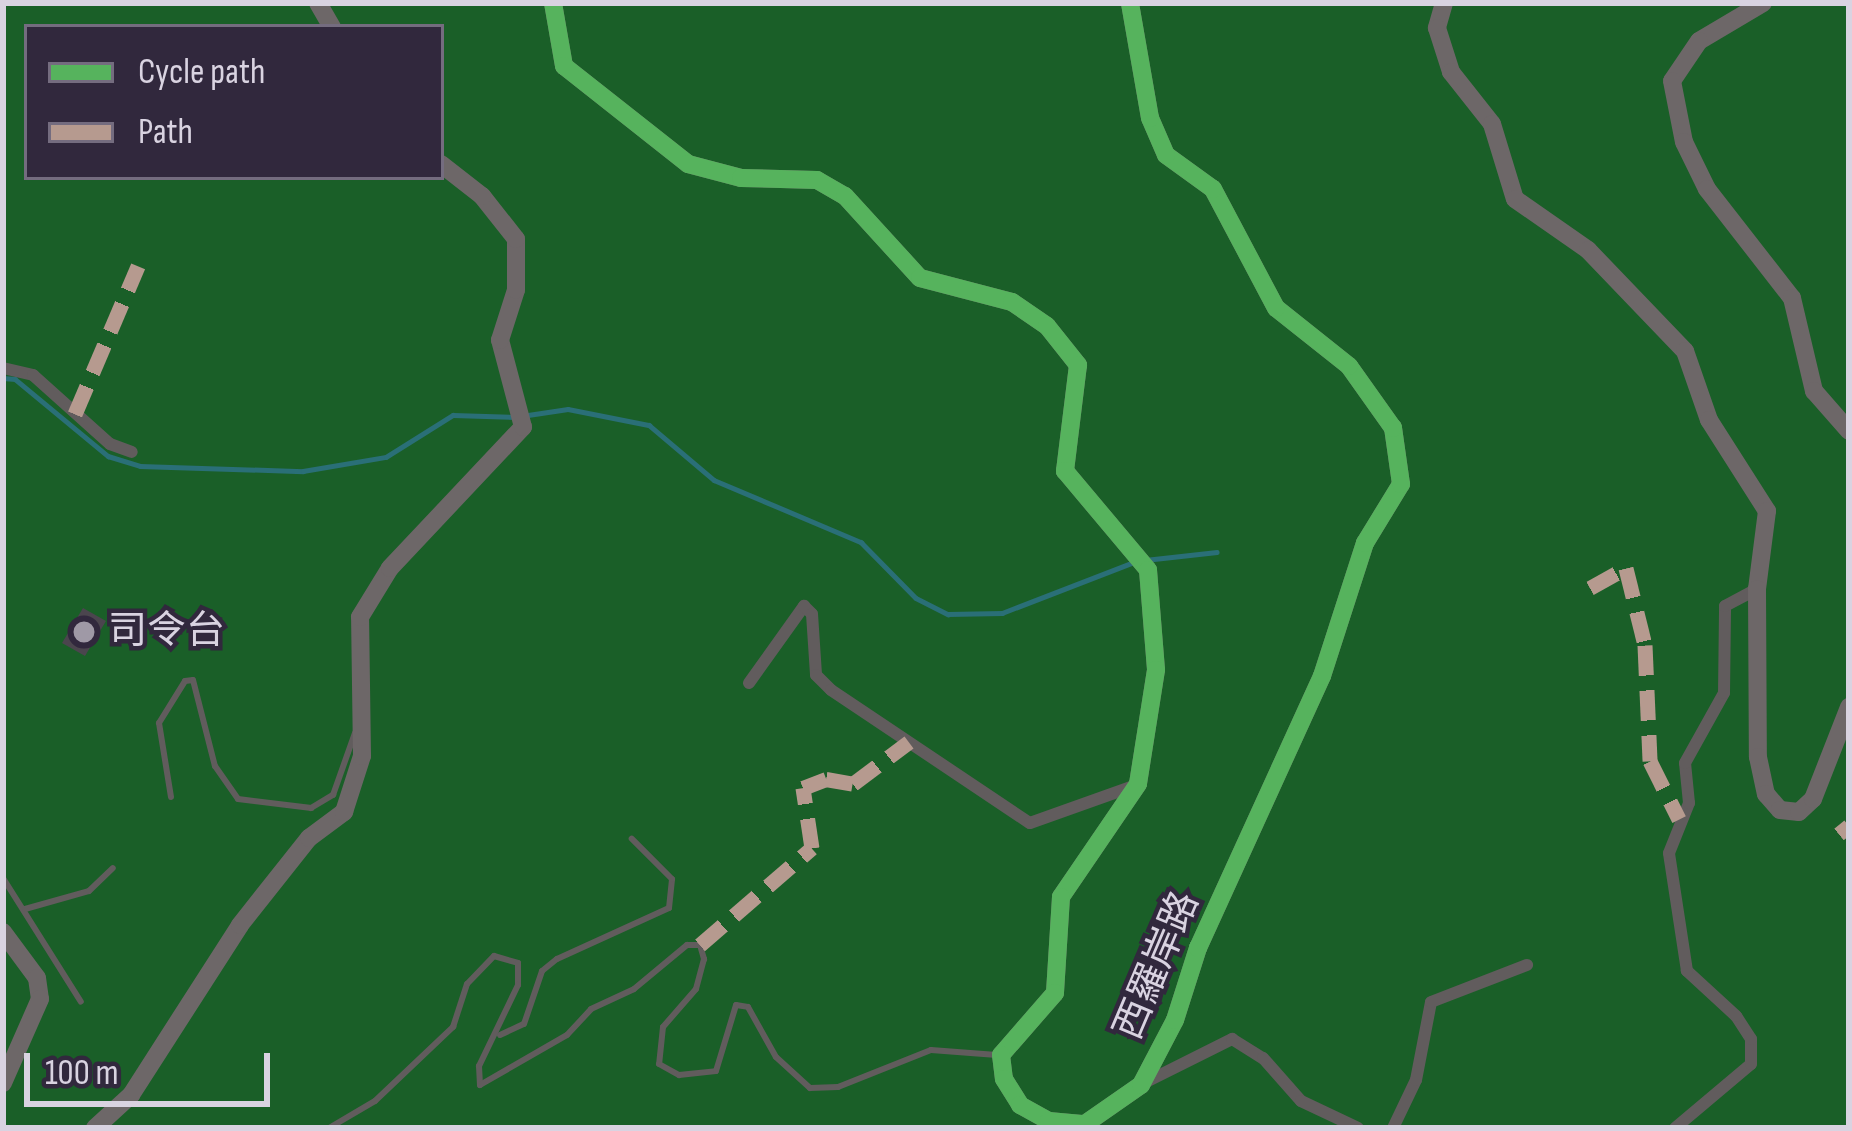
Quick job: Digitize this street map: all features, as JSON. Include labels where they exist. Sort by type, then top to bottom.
[{"type":"street","points":[[553,3],[564,66],[688,164],[741,178],[817,180],[844,196],[920,278],[1012,302],[1047,326],[1078,365],[1062,445],[1065,471],[1087,506],[1137,550],[1148,570],[1156,670],[1138,784],[1061,897],[1055,993],[1001,1055]]},
{"type":"street","name":"西羅岸路","points":[[1001,1055],[1004,1079],[1020,1105],[1049,1121],[1085,1124],[1141,1084],[1322,676],[1365,543],[1401,484],[1393,428],[1349,366],[1276,308],[1213,189],[1166,155],[1150,118],[1130,3]]},
{"type":"street","points":[[1444,3],[1438,28],[1451,72],[1492,124],[1515,200],[1588,250],[1685,350],[1709,420],[1767,511],[1768,547],[1757,589],[1758,757],[1766,794],[1780,810],[1799,812],[1813,799],[1849,706]]},
{"type":"street","points":[[1763,3],[1699,41],[1672,81],[1684,142],[1707,189],[1792,298],[1814,391],[1849,430]]},
{"type":"street","points":[[95,1128],[131,1095],[240,925],[309,838],[344,812],[362,756],[356,730],[360,617],[390,568],[505,448],[521,412],[500,340],[516,290],[516,239],[482,196],[444,166]]},
{"type":"street","points":[[3,368],[33,375],[110,444],[132,452]]},
{"type":"street","points":[[1675,1128],[1751,1064],[1751,1039],[1736,1016],[1687,971],[1669,853],[1689,802],[1685,764],[1724,692],[1725,605],[1757,589]]},
{"type":"street","points":[[749,683],[804,606],[812,614],[816,675],[831,690],[1030,823],[1138,784]]},
{"type":"street","points":[[3,932],[37,978],[40,999],[3,1083]]},
{"type":"street","points":[[1393,1128],[1416,1080],[1431,1002],[1527,965]]},
{"type":"street","points":[[1141,1084],[1232,1039],[1262,1058],[1301,1102],[1358,1128]]},
{"type":"lane","points":[[171,796],[159,723],[185,681],[193,680],[215,766],[238,799],[296,808],[333,795],[356,730]]},
{"type":"lane","points":[[497,1037],[524,1024],[542,971],[556,958],[669,908],[672,879],[632,839]]},
{"type":"lane","points":[[25,909],[89,891],[113,868]]},
{"type":"lane","points":[[3,878],[62,966],[69,994],[81,1002]]},
{"type":"lane","points":[[329,1128],[375,1101],[453,1028],[479,966],[510,956],[518,986],[479,1066],[480,1085],[567,1036],[591,1009],[634,989],[687,944],[700,945],[704,959],[696,989],[663,1027],[658,1064],[680,1075],[716,1071],[736,1005],[748,1007],[776,1058],[810,1088],[838,1087],[932,1050],[1001,1055]]},
{"type":"green space","points":[[3,3],[1849,3],[1849,1128],[3,1128]]},
{"type":"building","name":"司令台","points":[[83,608],[106,621],[85,656],[62,643]]},
{"type":"waterway","points":[[3,378],[15,379],[108,456],[140,466],[303,471],[386,457],[453,415],[516,417]]},
{"type":"waterway","points":[[528,415],[568,409],[649,425],[714,480],[861,542],[916,598],[948,614],[1002,613],[1134,562]]},
{"type":"waterway","points":[[1145,560],[1217,552]]},
{"type":"marked path","points":[[75,414],[138,266]]},
{"type":"marked path","points":[[1590,588],[1626,568],[1645,645],[1650,761],[1679,819]]},
{"type":"marked path","points":[[700,945],[812,848],[803,788],[826,779],[853,784],[909,742]]},
{"type":"marked path","points":[[1839,834],[1849,826]]},
{"type":"cycle path","points":[[553,3],[564,66],[688,164],[741,178],[817,180],[845,196],[920,278],[1012,302],[1047,326],[1078,365],[1065,471],[1148,570],[1156,670],[1138,784],[1061,897],[1055,993],[1001,1055],[1004,1079],[1020,1105],[1049,1121],[1085,1124],[1141,1085],[1175,1020],[1198,948],[1322,676],[1365,543],[1401,484],[1393,428],[1349,366],[1276,308],[1213,189],[1166,155],[1150,118],[1130,3]]},
{"type":"place","name":"司令台","points":[[84,632]]}]
